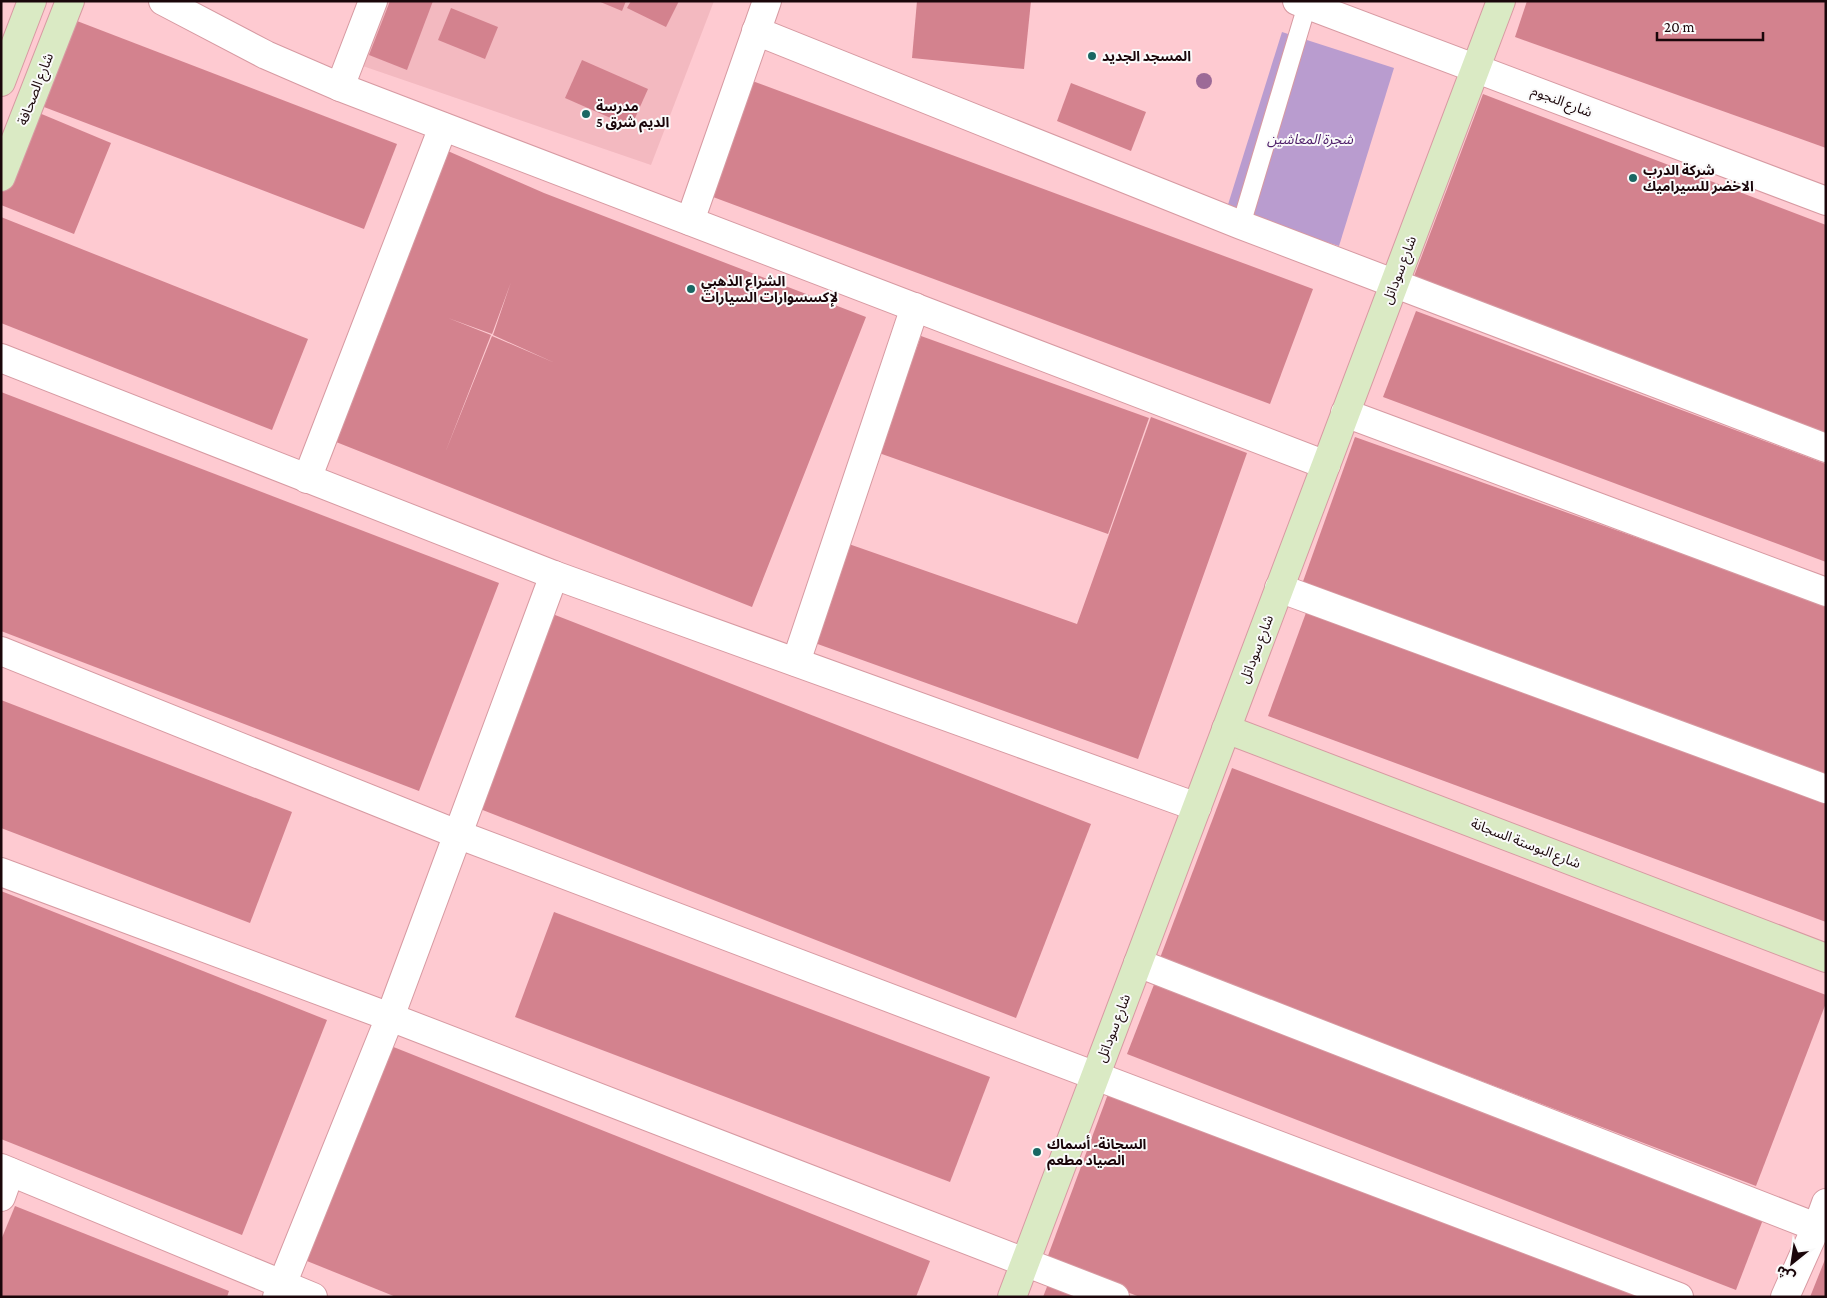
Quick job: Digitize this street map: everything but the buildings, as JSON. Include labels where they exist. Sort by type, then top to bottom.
[{"type":"street","points":[[1,82],[32,1]]},
{"type":"street","name":"شارع الصحافة","points":[[1,177],[70,1]]},
{"type":"street","points":[[163,1],[266,55],[340,87],[1326,465]]},
{"type":"street","points":[[340,87],[373,1]]},
{"type":"street","points":[[690,221],[767,1]]},
{"type":"street","name":"شارع سوداتل","points":[[1012,1297],[1501,1]]},
{"type":"street","name":"شارع النجوم","points":[[1302,3],[1826,201]]},
{"type":"street","points":[[756,31],[1241,225],[1826,448]]},
{"type":"street","points":[[307,479],[443,127]]},
{"type":"street","points":[[796,662],[915,307]]},
{"type":"street","points":[[1,358],[554,574],[1197,807]]},
{"type":"street","points":[[1345,413],[1826,592]]},
{"type":"street","points":[[279,1291],[390,1017],[554,574]]},
{"type":"street","points":[[1279,588],[1826,789]]},
{"type":"street","points":[[1,651],[458,834],[1679,1297]]},
{"type":"street","name":"شارع البوستة السجانة","points":[[1226,729],[1826,958]]},
{"type":"street","points":[[1,872],[390,1017],[1115,1297]]},
{"type":"street","points":[[1138,963],[1823,1215],[1784,1297]]},
{"type":"street","points":[[4,1179],[279,1291],[314,1297]]},
{"type":"lane","points":[[1241,225],[1302,3]]},
{"type":"shaded area","name":"مدرسة الديم شرق 5","points":[[379,1],[714,1],[651,165],[354,63]]},
{"type":"green space","name":"شجرة المعاشين","points":[[1282,32],[1394,68],[1339,246],[1226,211]]},
{"type":"place","name":"المسجد الجديد","points":[[1092,56]]},
{"type":"place","name":"مدرسة الديم شرق 5","points":[[586,114]]},
{"type":"place","name":"شركة الدرب الاخضر للسيراميك","points":[[1633,178]]},
{"type":"place","name":"الشراع الذهبي لإكسسوارات السيارات","points":[[691,289]]},
{"type":"place","name":"السجانة- أسماك الصياد مطعم","points":[[1037,1152]]}]
